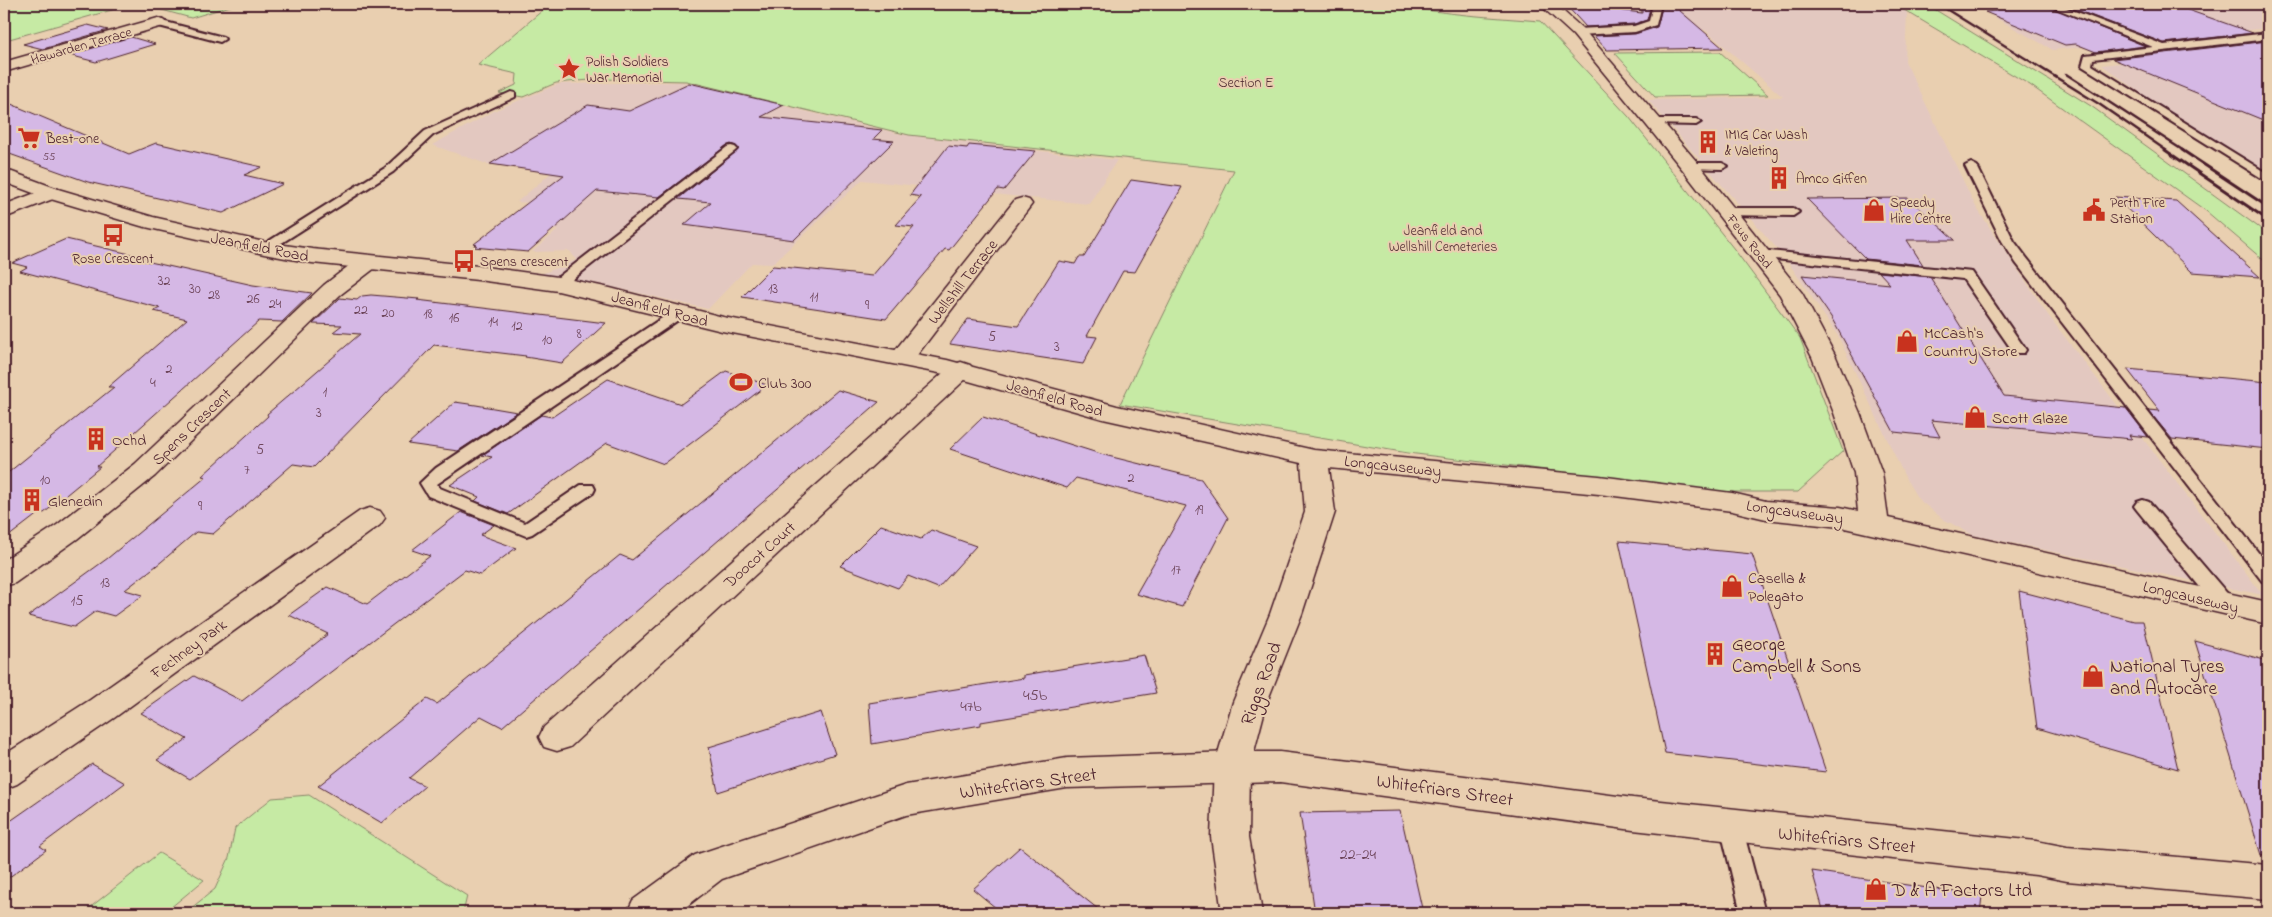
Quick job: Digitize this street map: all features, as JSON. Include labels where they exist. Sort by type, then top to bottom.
[{"type":"street","name":"Feus Road","points":[[1546,4],[1578,32],[1690,166],[1791,293],[1824,357],[1847,413],[1868,473],[1874,524]]},
{"type":"street","name":"Hawarden Terrace","points":[[4,67],[158,23]]},
{"type":"street","name":"Jeanfield Road","points":[[4,175],[51,193],[148,222],[264,248],[367,263],[478,273],[558,284],[722,324],[961,370],[1120,415],[1314,458]]},
{"type":"street","points":[[4,212],[51,193]]},
{"type":"street","name":"Wellshill Terrace","points":[[902,358],[1022,204]]},
{"type":"street","name":"Spens Crescent","points":[[4,575],[67,532],[145,470],[332,290],[367,263]]},
{"type":"street","name":"Doocot Court","points":[[557,738],[961,370]]},
{"type":"street","name":"Longcauseway","points":[[1314,458],[1599,485],[1732,502],[1766,510],[1840,517],[2268,613]]},
{"type":"street","name":"Riggs Road","points":[[1242,913],[1230,836],[1232,767],[1250,702],[1286,614],[1320,512],[1314,458]]},
{"type":"street","name":"Fechney Park","points":[[4,774],[102,709],[370,518]]},
{"type":"street","name":"Whitefriars Street","points":[[647,913],[709,867],[906,800],[1067,773],[1232,767],[1280,767],[1731,826],[2036,858],[2067,864],[2268,882]]},
{"type":"lane","points":[[1578,32],[1635,29],[1652,23],[1657,4]]},
{"type":"lane","points":[[2049,4],[2162,47]]},
{"type":"lane","points":[[158,23],[220,39]]},
{"type":"lane","points":[[2268,36],[2088,57],[2087,66],[2268,179]]},
{"type":"lane","points":[[264,248],[390,170],[429,133],[511,95]]},
{"type":"lane","points":[[1653,122],[1696,122]]},
{"type":"lane","points":[[558,284],[731,149]]},
{"type":"lane","points":[[1690,166],[1722,166]]},
{"type":"lane","points":[[1971,166],[2008,241],[2021,260],[2268,577]]},
{"type":"lane","points":[[1726,212],[1793,212]]},
{"type":"lane","points":[[1760,254],[1967,275],[2019,350]]},
{"type":"lane","points":[[587,489],[526,530],[434,492],[428,483],[678,313]]},
{"type":"lane","points":[[2143,506],[2224,603]]},
{"type":"lane","points":[[1731,826],[1754,913]]},
{"type":"shaded area","points":[[1562,4],[1894,4],[1907,11],[1905,61],[1976,207],[2048,315],[2263,595],[1973,535],[1943,519],[1918,499],[1906,479],[1838,336],[1786,259],[1648,100],[1783,97],[1705,30],[1590,30]]},
{"type":"shaded area","points":[[1971,4],[2268,4],[2268,28],[2053,50]]},
{"type":"shaded area","points":[[2268,47],[2268,184],[2102,65]]},
{"type":"shaded area","points":[[682,82],[905,135],[1117,160],[1089,204],[862,180],[772,264],[752,263],[708,309],[595,283],[539,275],[576,260],[570,251],[532,252],[558,230],[536,230],[566,205],[517,202],[551,173],[487,164],[432,145],[496,110],[559,84]]},
{"type":"green space","points":[[4,4],[133,4],[6,40],[4,39]]},
{"type":"green space","points":[[140,4],[237,4],[191,18]]},
{"type":"green space","name":"Jeanfield and Wellshill Cemeteries","points":[[550,4],[1396,4],[1450,13],[1540,21],[1629,117],[1734,249],[1800,338],[1843,451],[1798,492],[1726,492],[1408,453],[1120,404],[1234,170],[909,135],[686,81],[601,79],[556,83],[523,97],[499,93],[516,85],[517,74],[478,65]]},
{"type":"green space","points":[[1894,4],[1926,4],[2091,106],[2268,234],[2268,264],[2206,211],[2030,85]]},
{"type":"green space","points":[[1720,52],[1768,95],[1655,97],[1615,53]]},
{"type":"green space","points":[[309,795],[467,896],[463,913],[185,913],[215,889],[229,858],[235,828],[272,798]]},
{"type":"green space","points":[[159,853],[204,880],[164,913],[83,913]]},
{"type":"building","points":[[1565,4],[1642,13],[1642,4],[1651,4],[1647,20],[1634,24],[1586,27]]},
{"type":"building","points":[[1663,4],[1672,4],[1723,48],[1607,50],[1594,36],[1635,34],[1657,27]]},
{"type":"building","points":[[1981,4],[2043,4],[2145,46],[2096,52],[2076,44],[2065,45],[1985,12],[1996,11]]},
{"type":"building","points":[[2061,4],[2171,4],[2253,33],[2164,43]]},
{"type":"building","points":[[88,25],[108,30],[43,49],[23,44]]},
{"type":"building","points":[[131,37],[155,44],[96,62],[69,55]]},
{"type":"building","points":[[2268,41],[2268,122],[2113,59]]},
{"type":"building","points":[[689,83],[784,105],[761,117],[882,130],[873,139],[894,141],[794,240],[684,225],[711,202],[678,199],[738,150],[736,146],[731,144],[659,197],[597,191],[528,252],[473,247],[477,245],[474,244],[564,175],[490,164],[588,105],[629,111]]},
{"type":"building","points":[[4,101],[129,154],[156,143],[262,167],[244,175],[283,184],[223,213],[88,182],[4,152]]},
{"type":"building","points":[[969,145],[1036,151],[1004,190],[998,189],[949,250],[945,249],[886,319],[742,297],[773,266],[872,276],[914,227],[896,225],[921,197],[910,195],[948,146],[967,148]]},
{"type":"building","points":[[1131,180],[1182,187],[1135,272],[1123,271],[1087,336],[1097,337],[1083,364],[950,344],[968,319],[1018,326],[1059,261],[1075,264],[1079,257],[1084,257]]},
{"type":"building","points":[[2115,197],[2176,201],[2260,277],[2192,272]]},
{"type":"building","name":"Speedy Hire Centre","points":[[1908,198],[1955,240],[1907,240],[1923,265],[1866,259],[1807,199]]},
{"type":"building","points":[[66,239],[147,258],[141,260],[253,285],[312,293],[282,322],[259,321],[96,467],[100,467],[44,513],[39,513],[4,540],[4,476],[114,387],[108,387],[187,319],[154,311],[160,308],[20,271],[27,267],[12,263]]},
{"type":"building","points":[[1879,272],[1930,277],[2004,396],[2126,408],[2148,437],[2129,435],[2132,439],[1931,420],[1940,437],[1894,432],[1831,317],[1802,275],[1890,284]]},
{"type":"building","points":[[362,296],[419,299],[417,300],[606,323],[562,363],[526,356],[434,345],[314,467],[293,464],[213,534],[196,532],[125,590],[143,595],[114,616],[96,611],[74,627],[28,616],[108,558],[206,477],[202,476],[268,416],[267,414],[360,334],[333,332],[342,325],[313,324],[340,298],[357,300]]},
{"type":"building","points":[[2127,369],[2268,382],[2268,449],[2172,439],[2148,410],[2160,411]]},
{"type":"building","points":[[726,371],[767,385],[664,464],[607,443],[508,514],[475,501],[479,497],[450,485],[492,457],[482,455],[541,415],[552,417],[608,379],[681,404]]},
{"type":"building","points":[[838,390],[879,402],[502,727],[481,716],[409,778],[425,786],[382,823],[318,786],[427,699],[437,704],[620,555],[632,560]]},
{"type":"building","points":[[455,402],[517,412],[458,451],[408,444]]},
{"type":"building","points":[[983,417],[1104,455],[1201,479],[1228,518],[1182,607],[1136,594],[1186,506],[1076,478],[1067,488],[950,449]]},
{"type":"building","points":[[461,512],[494,525],[480,535],[516,548],[480,575],[465,570],[190,779],[157,760],[187,739],[141,713],[194,676],[242,701],[328,634],[289,615],[328,587],[367,604],[430,556],[412,550]]},
{"type":"building","points":[[881,525],[921,539],[931,530],[976,546],[938,588],[908,576],[898,588],[840,566]]},
{"type":"building","name":"George Campbell & Sons","points":[[1619,541],[1752,554],[1826,772],[1665,753]]},
{"type":"building","name":"National Tyres and Autocare","points":[[2019,591],[2134,621],[2143,621],[2178,769],[2037,728]]},
{"type":"building","points":[[2195,641],[2268,661],[2268,854],[2261,855]]},
{"type":"building","points":[[1144,655],[1156,693],[981,722],[981,725],[872,744],[869,703],[1024,678],[1024,675]]},
{"type":"building","points":[[821,712],[835,754],[718,792],[709,747]]},
{"type":"building","points":[[92,764],[125,783],[40,846],[46,850],[4,881],[4,823],[6,824]]},
{"type":"building","points":[[1400,811],[1423,913],[1315,913],[1300,813]]},
{"type":"building","points":[[1020,847],[1103,913],[1002,913],[973,889]]},
{"type":"building","name":"D & A Factors Ltd","points":[[1812,871],[1982,896],[1980,913],[1824,913]]},
{"type":"railway","points":[[1938,4],[2099,104],[2167,151]]},
{"type":"railway","points":[[2066,74],[2184,151]]},
{"type":"railway","points":[[2165,150],[2268,220]]},
{"type":"railway","points":[[2182,150],[2268,207]]},
{"type":"place","name":"Polish Soldiers War Memorial","points":[[569,69]]},
{"type":"place","name":"Best-one","points":[[29,138]]},
{"type":"place","name":"IMIG Car Wash & Valeting","points":[[1708,142]]},
{"type":"place","name":"Amco Giffen","points":[[1779,178]]},
{"type":"place","name":"Speedy Hire Centre","points":[[1874,210]]},
{"type":"place","name":"Perth Fire Station","points":[[2094,210]]},
{"type":"place","name":"Rose Crescent","points":[[113,235]]},
{"type":"place","name":"Spens crescent","points":[[464,261]]},
{"type":"place","name":"McCash's Country Store","points":[[1907,341]]},
{"type":"place","name":"Club 300","points":[[741,382]]},
{"type":"place","name":"Scott Glaze","points":[[1975,417]]},
{"type":"place","name":"Ochd","points":[[96,439]]},
{"type":"place","name":"Glenedin","points":[[32,500]]},
{"type":"place","name":"Casella & Polegato","points":[[1732,586]]},
{"type":"place","name":"George Campbell & Sons","points":[[1715,654]]},
{"type":"place","name":"National Tyres and Autocare","points":[[2093,676]]},
{"type":"place","name":"D & A Factors Ltd","points":[[1876,889]]},
{"type":"park label","name":"Section E","points":[[1246,82]]}]
